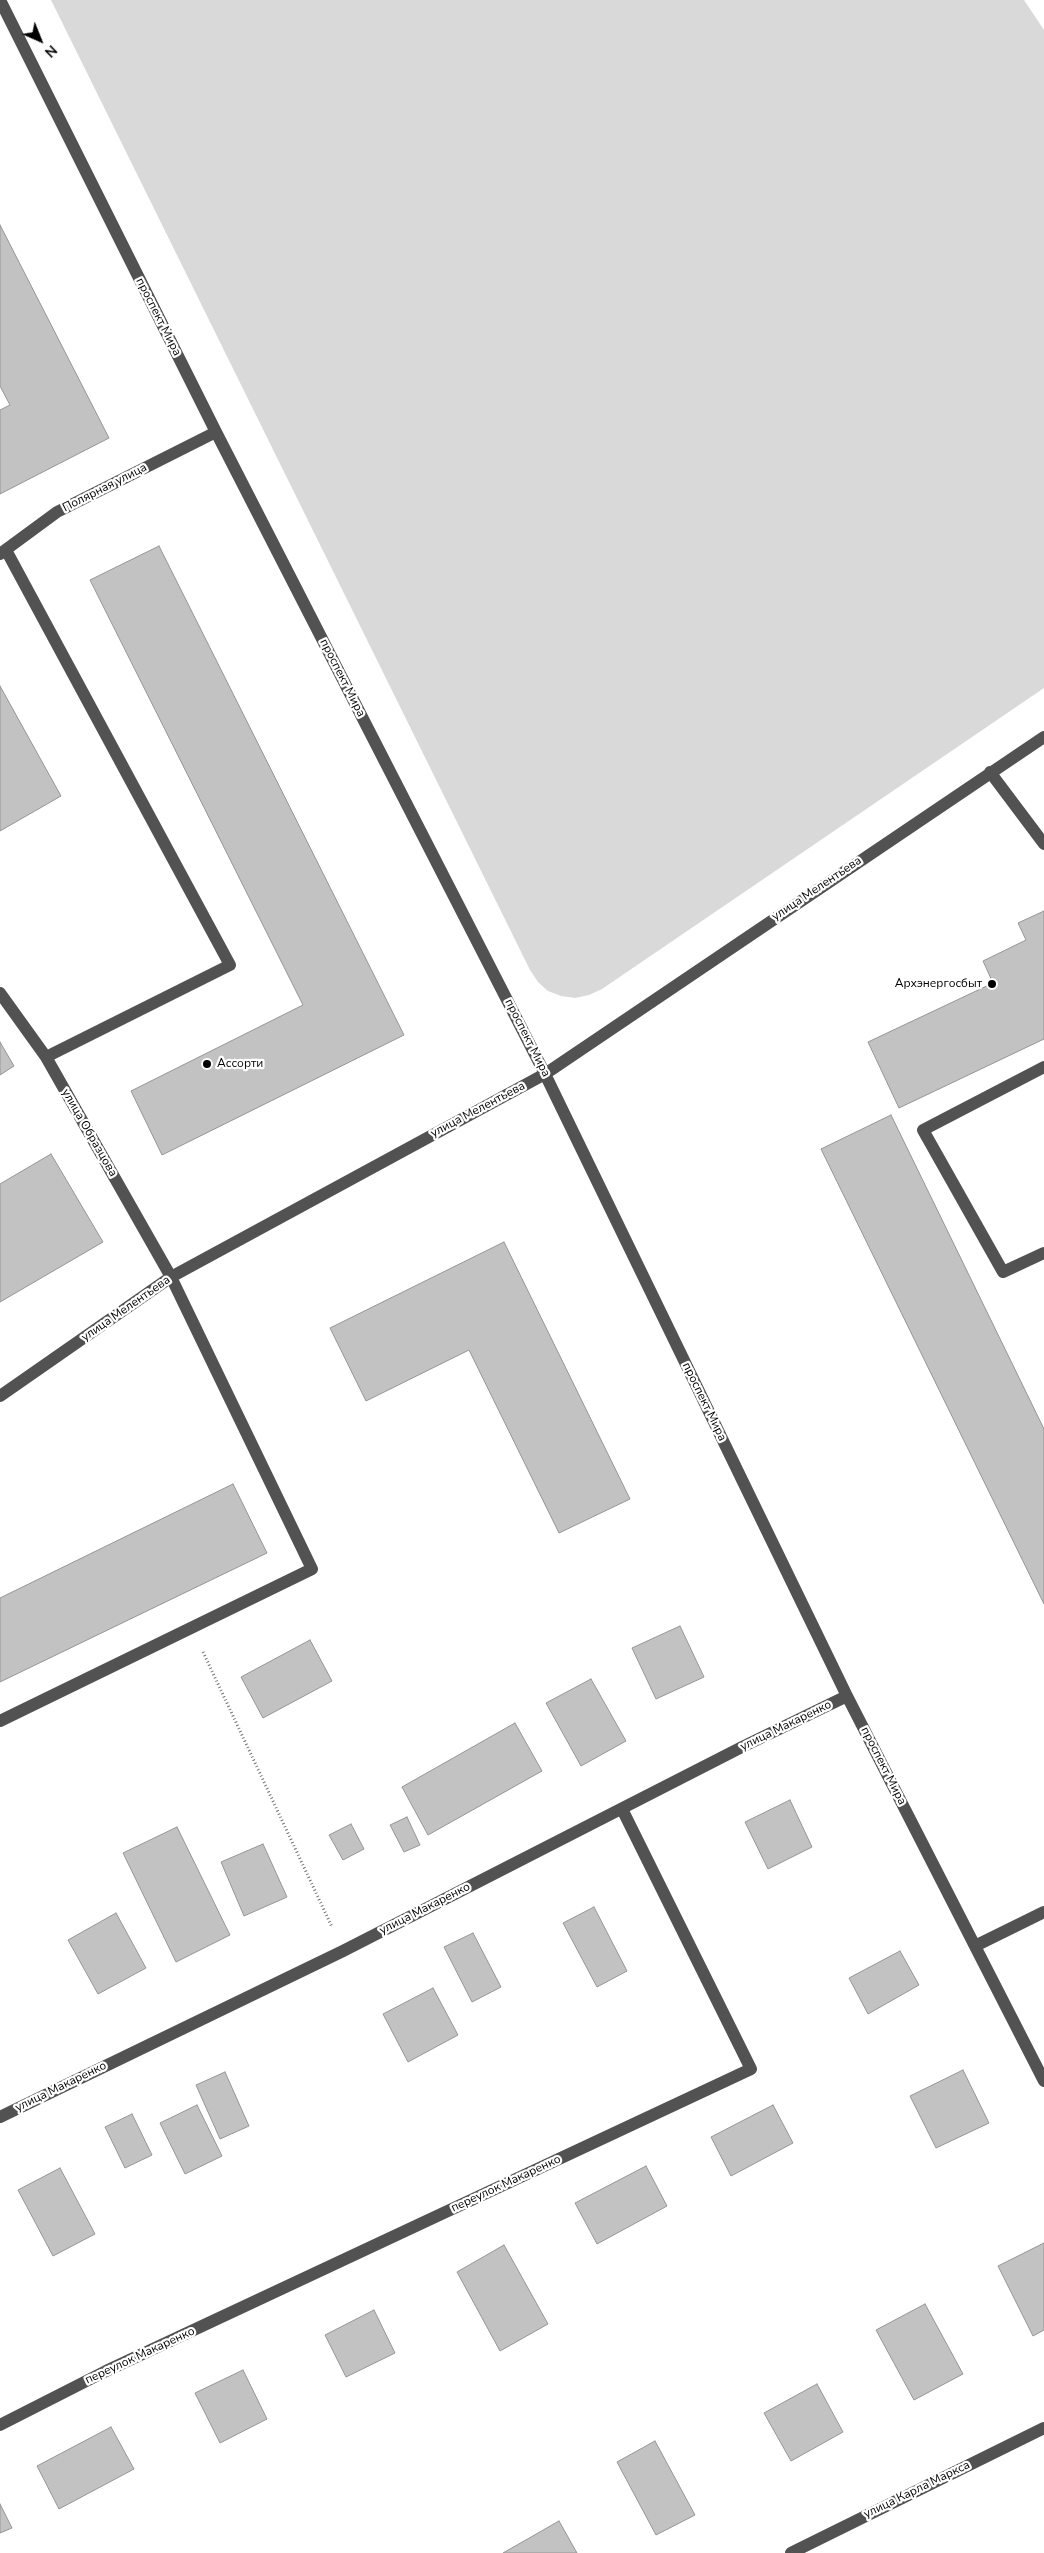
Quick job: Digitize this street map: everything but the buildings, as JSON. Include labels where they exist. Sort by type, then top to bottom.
[{"type":"street","name":"проспект Мира","points":[[0,0],[216,432],[545,1074],[847,1696],[1044,2081]]},
{"type":"street","name":"Полярная улица","points":[[3,552],[57,512],[216,432]]},
{"type":"street","points":[[3,552],[230,965],[46,1057]]},
{"type":"street","name":"улица Мелентьева","points":[[0,1396],[171,1277],[545,1074],[990,772],[1044,738]]},
{"type":"street","points":[[990,772],[1044,844]]},
{"type":"street","name":"улица Образцова","points":[[0,993],[46,1057],[171,1277],[312,1569],[191,1626]]},
{"type":"street","points":[[1044,1067],[923,1130],[1003,1272],[1044,1253]]},
{"type":"street","points":[[0,1721],[191,1626]]},
{"type":"street","name":"улица Макаренко","points":[[0,2117],[342,1951],[622,1810],[742,1747],[847,1696]]},
{"type":"street","name":"переулок Макаренко","points":[[0,2425],[115,2366],[751,2070],[622,1810]]},
{"type":"street","points":[[975,1946],[1044,1912]]},
{"type":"street","name":"улица Карла Маркса","points":[[791,2553],[1044,2428]]},
{"type":"path","points":[[191,1626],[342,1951]]},
{"type":"shaded area","points":[[51,0],[1024,0],[1044,30],[1044,688],[602,989],[589,995],[575,998],[561,996],[548,991],[538,982],[530,970]]},
{"type":"place","name":"Архэнергосбыт","points":[[992,984]]},
{"type":"place","name":"Ассорти","points":[[207,1064]]}]
